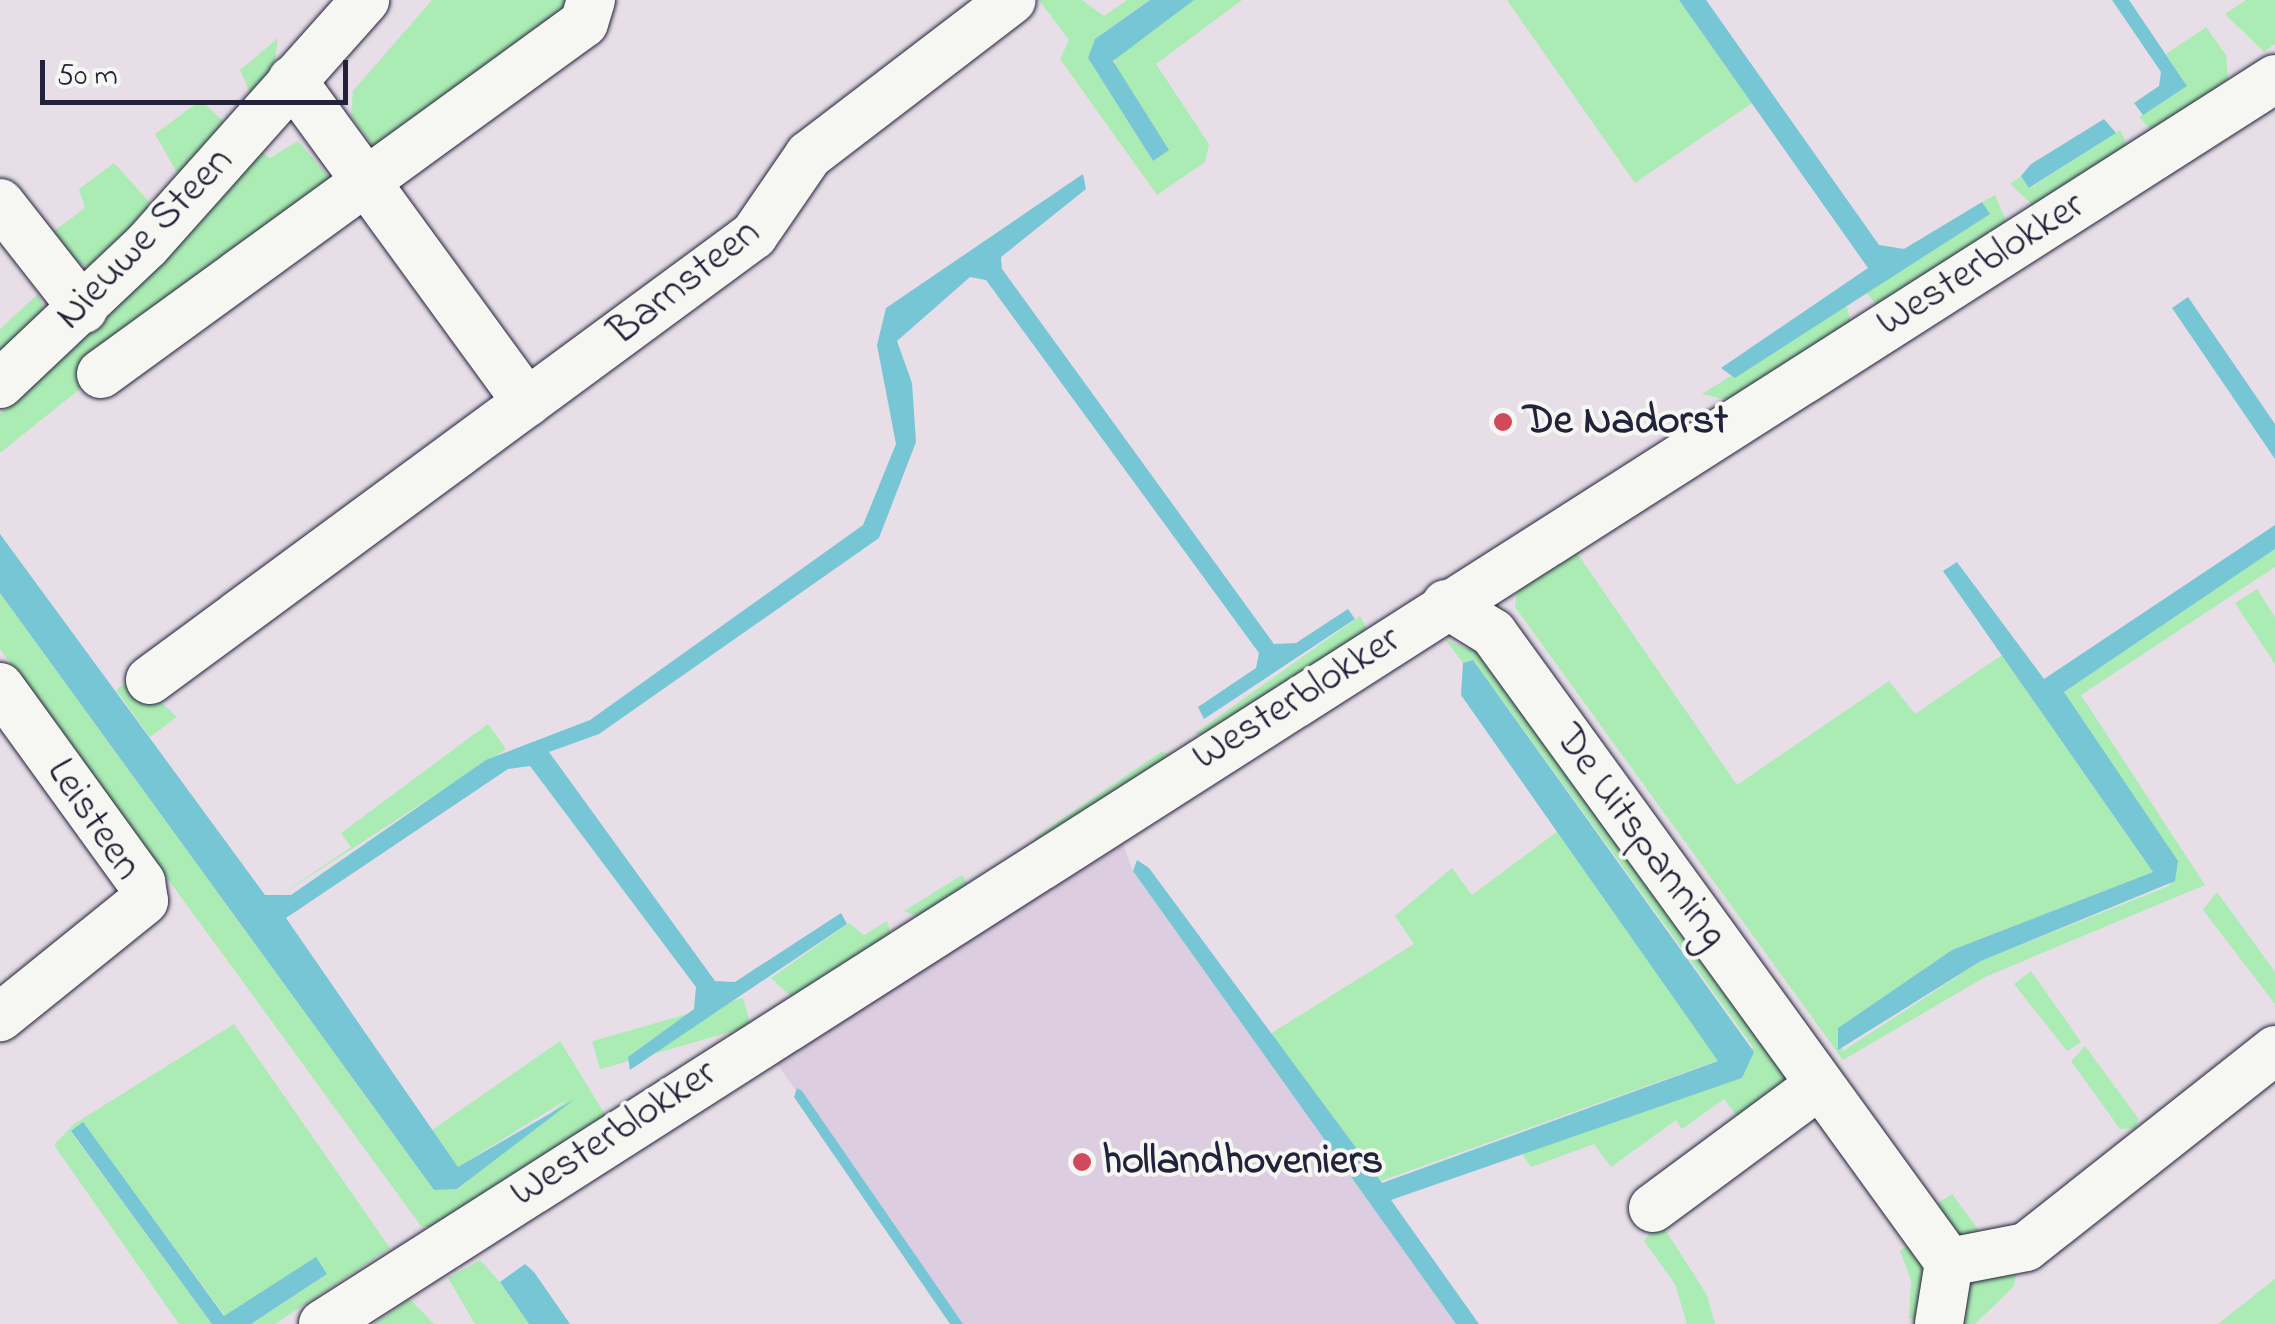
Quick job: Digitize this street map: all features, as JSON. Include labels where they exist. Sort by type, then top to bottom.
[{"type":"street","name":"Nieuwe Steen","points":[[0,384],[83,309],[365,0]]},
{"type":"street","points":[[101,374],[584,23],[591,0]]},
{"type":"street","name":"Barnsteen","points":[[150,680],[754,235],[809,155],[1012,0]]},
{"type":"street","name":"Westerblokker","points":[[323,1324],[1446,604],[2275,79]]},
{"type":"street","points":[[292,80],[526,402]]},
{"type":"street","points":[[0,203],[83,309]]},
{"type":"street","name":"De Uitspanning","points":[[1446,604],[1494,632],[1949,1262]]},
{"type":"street","name":"Leisteen","points":[[0,687],[141,882],[144,901],[0,1018]]},
{"type":"street","points":[[1940,1324],[1949,1262],[2026,1247],[2275,1050]]},
{"type":"street","points":[[1653,1208],[1819,1085]]},
{"type":"shaded area","points":[[1123,844],[1133,871],[1456,1324],[963,1324],[775,1061]]},
{"type":"green space","points":[[432,0],[579,0],[376,150],[351,116],[353,91]]},
{"type":"green space","points":[[1039,0],[1082,0],[1104,16],[1127,0],[1150,0],[1104,32],[1088,58],[1153,161],[1168,149],[1115,72],[1115,55],[1194,0],[1242,0],[1156,64],[1209,144],[1205,162],[1157,195],[1060,59],[1069,40]]},
{"type":"green space","points":[[1507,0],[1679,0],[1752,103],[1635,183]]},
{"type":"green space","points":[[2246,0],[2275,0],[2275,44],[2264,52],[2225,14]]},
{"type":"green space","points":[[2206,27],[2226,55],[2228,79],[2153,132],[2139,117],[2187,86],[2166,54]]},
{"type":"green space","points":[[278,38],[274,69],[251,95],[240,70]]},
{"type":"green space","points":[[201,100],[226,124],[180,178],[155,134]]},
{"type":"green space","points":[[2120,130],[2129,149],[2036,208],[2010,184],[2021,176],[2030,188]]},
{"type":"green space","points":[[298,141],[335,184],[0,453],[0,414],[159,265],[261,151],[270,158]]},
{"type":"green space","points":[[114,163],[154,207],[90,267],[46,252],[39,242],[85,208],[79,189]]},
{"type":"green space","points":[[1995,195],[2008,226],[1879,308],[1865,291],[1989,213],[1982,202]]},
{"type":"green space","points":[[38,294],[44,310],[0,358],[0,329]]},
{"type":"green space","points":[[1846,304],[1852,326],[1732,401],[1702,394]]},
{"type":"green space","points":[[2275,549],[2275,567],[2081,695],[2205,885],[1985,977],[1843,1060],[1515,607],[1517,592],[1577,553],[1737,785],[1889,681],[1915,714],[2002,655],[2153,872],[1952,950],[1838,1028],[1843,1051],[1981,961],[2171,885],[2064,692]]},
{"type":"green space","points":[[2257,589],[2275,617],[2275,664],[2235,603]]},
{"type":"green space","points":[[0,593],[434,1190],[458,1189],[569,1098],[458,1167],[432,1130],[560,1041],[606,1116],[435,1228],[421,1226],[0,649]]},
{"type":"green space","points":[[1360,616],[1369,633],[1210,735],[1194,734]]},
{"type":"green space","points":[[1445,639],[1467,649],[1475,640],[1785,1069],[1783,1090],[1739,1119],[1724,1099],[1682,1129],[1676,1120],[1611,1167],[1594,1144],[1531,1167],[1522,1154],[1742,1078],[1753,1047],[1473,660],[1463,663]]},
{"type":"green space","points":[[134,677],[177,717],[150,737],[116,690]]},
{"type":"green space","points":[[488,724],[506,749],[276,898],[351,847],[341,833]]},
{"type":"green space","points":[[1161,752],[1178,756],[1042,842],[1034,838]]},
{"type":"green space","points":[[1558,831],[1719,1060],[1378,1182],[1270,1034],[1414,944],[1395,916],[1452,868],[1472,895]]},
{"type":"green space","points":[[962,875],[970,888],[921,918],[904,911]]},
{"type":"green space","points":[[2217,892],[2275,972],[2275,1004],[2203,910]]},
{"type":"green space","points":[[887,921],[891,934],[794,999],[771,978],[849,923],[864,935]]},
{"type":"green space","points":[[2031,971],[2081,1042],[2067,1051],[2014,984]]},
{"type":"green space","points":[[743,998],[751,1026],[600,1069],[592,1041]]},
{"type":"green space","points":[[234,1024],[390,1248],[275,1324],[251,1324],[327,1274],[316,1258],[225,1316],[83,1123],[71,1132],[212,1324],[179,1324],[54,1145],[74,1124]]},
{"type":"green space","points":[[2085,1046],[2138,1118],[2136,1128],[2120,1129],[2071,1061]]},
{"type":"green space","points":[[1952,1194],[1986,1240],[1954,1236],[1929,1209]]},
{"type":"green space","points":[[1659,1220],[1707,1295],[1715,1324],[1687,1324],[1675,1284],[1644,1241]]},
{"type":"green space","points":[[1912,1242],[1925,1269],[1923,1324],[1909,1318],[1911,1280],[1900,1251]]},
{"type":"green space","points":[[480,1260],[529,1324],[475,1324],[448,1278]]},
{"type":"green space","points":[[2017,1267],[2014,1286],[1975,1324],[1955,1324],[1972,1280]]},
{"type":"green space","points":[[2275,1279],[2275,1324],[2218,1324]]},
{"type":"green space","points":[[410,1299],[434,1324],[374,1324]]},
{"type":"water","points":[[1150,0],[1194,0],[1113,61],[1169,150],[1153,161],[1088,58],[1095,39]]},
{"type":"water","points":[[1679,0],[1706,0],[1879,245],[1904,249],[1982,202],[1990,214],[1735,378],[1721,368],[1868,268]]},
{"type":"water","points":[[2112,0],[2129,0],[2187,86],[2143,115],[2134,103],[2159,86],[2161,72]]},
{"type":"water","points":[[2104,119],[2116,133],[2029,188],[2021,176],[2031,164]]},
{"type":"water","points":[[1083,174],[1086,189],[1001,257],[1002,269],[1274,644],[1296,643],[1348,609],[1355,619],[1204,719],[1198,707],[1256,668],[1259,653],[986,280],[970,277],[897,341],[912,383],[916,442],[879,538],[599,734],[549,752],[715,981],[735,982],[841,913],[847,924],[630,1070],[628,1057],[694,1009],[696,987],[530,766],[508,769],[286,918],[458,1167],[575,1099],[457,1189],[434,1190],[0,593],[0,534],[265,895],[291,895],[486,760],[590,720],[863,525],[896,444],[877,345],[886,308]]},
{"type":"water","points":[[2188,297],[2275,424],[2275,459],[2172,308]]},
{"type":"water","points":[[2275,525],[2275,549],[2064,692],[2178,861],[2175,881],[1981,961],[1838,1050],[1838,1028],[1952,950],[2153,872],[1943,571],[1957,562],[2044,679]]},
{"type":"water","points":[[1473,660],[1754,1052],[1742,1078],[1391,1200],[1479,1324],[1456,1324],[1133,871],[1137,860],[1149,868],[1382,1183],[1718,1061],[1461,695],[1463,663]]},
{"type":"water","points":[[797,1088],[963,1324],[950,1324],[794,1097]]},
{"type":"water","points":[[83,1122],[224,1316],[316,1257],[327,1274],[251,1324],[212,1324],[71,1131]]},
{"type":"water","points":[[525,1264],[570,1324],[529,1324],[500,1282]]},
{"type":"place","name":"De Nadorst","points":[[1503,422]]},
{"type":"place","name":"hollandhoveniers","points":[[1082,1162]]}]
